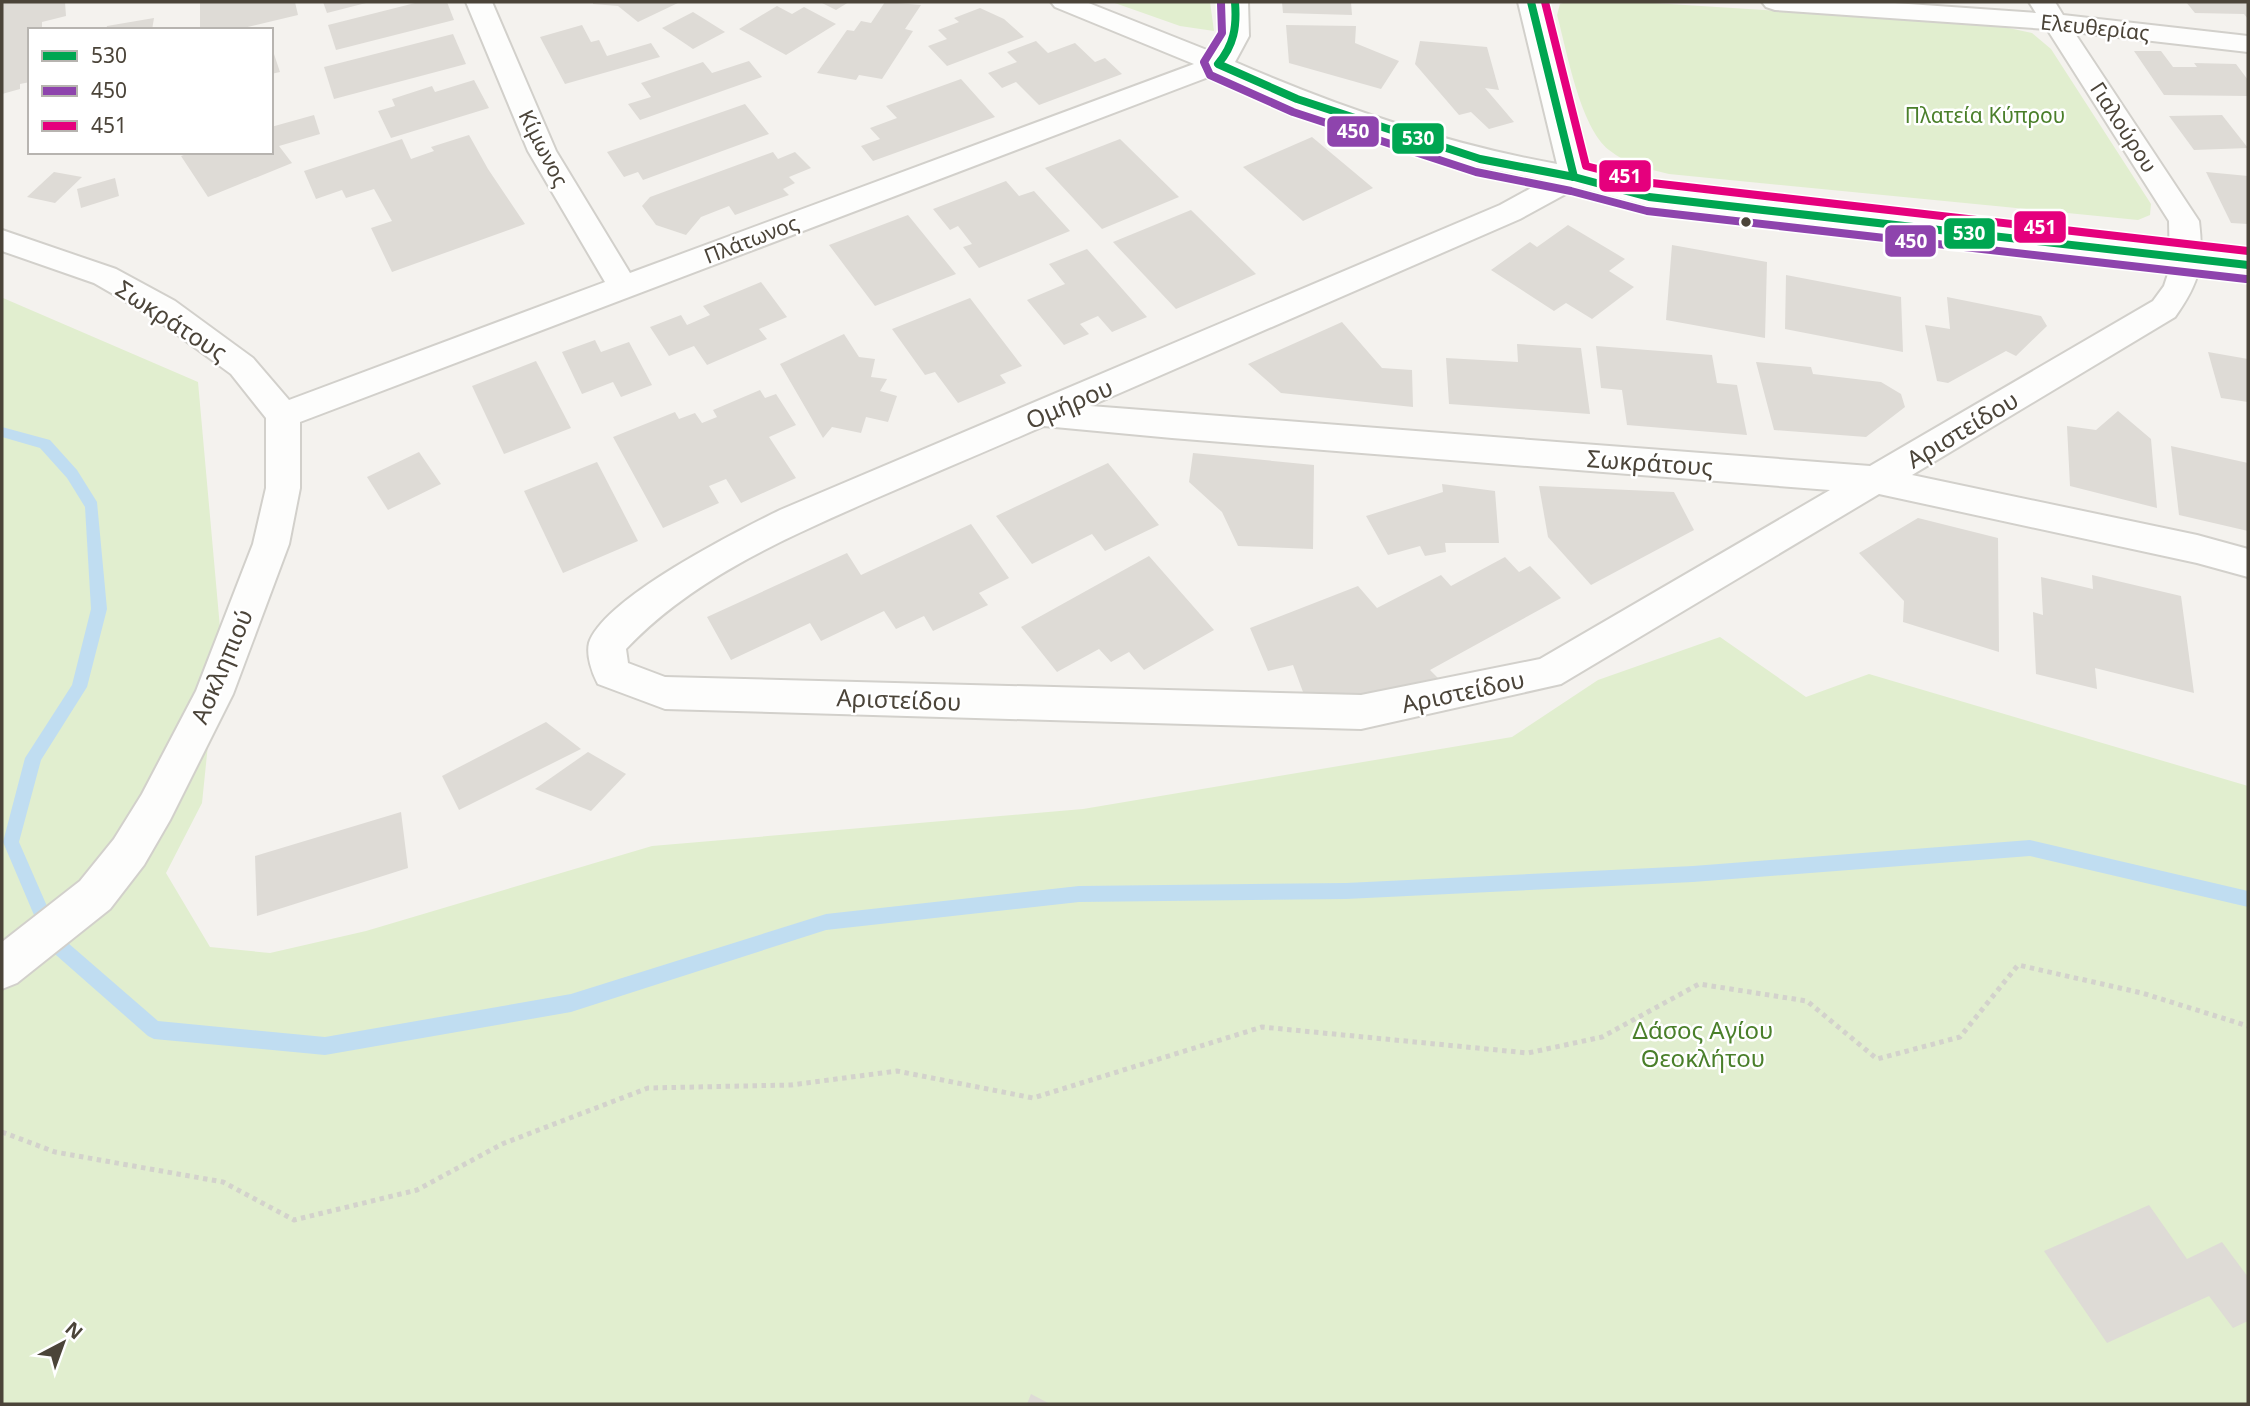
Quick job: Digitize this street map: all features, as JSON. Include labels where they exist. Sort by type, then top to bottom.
[{"type":"street","name":"Κίμωνος","points":[[479,2],[542,151],[623,287]]},
{"type":"street","points":[[1064,2],[1297,99],[1468,155],[1574,177],[1649,197],[2248,265]]},
{"type":"street","points":[[1218,64],[1232,50],[1238,39],[1235,2]]},
{"type":"street","points":[[1531,2],[1574,177]]},
{"type":"street","name":"Ελευθερίας","points":[[1787,2],[2049,12],[2248,44]]},
{"type":"street","name":"Γιαλούρου","points":[[2049,12],[2184,221],[2189,259]]},
{"type":"street","name":"Πλάτωνος","points":[[284,415],[1218,64]]},
{"type":"street","name":"Ομήρου","points":[[611,673],[607,645],[627,622],[730,550],[792,520],[1510,212],[1574,177]]},
{"type":"street","name":"Σωκράτους","points":[[2,240],[104,276],[164,309],[242,366],[284,415]]},
{"type":"street","name":"Αριστείδου","points":[[611,673],[666,693],[1361,712],[1548,673],[2164,309],[2180,288],[2189,259]]},
{"type":"street","name":"Σωκράτους","points":[[1044,413],[1172,426],[1875,480],[2197,549],[2248,563]]},
{"type":"street","name":"Ασκληπιού","points":[[2,968],[95,895],[129,852],[156,807],[214,694],[271,544],[283,488],[284,415]]},
{"type":"path","points":[[2,1132],[55,1152],[223,1182],[294,1220],[417,1190],[502,1144],[648,1088],[790,1085],[897,1071],[1033,1098],[1262,1027],[1528,1053],[1602,1037],[1699,984],[1807,1001],[1877,1059],[1960,1037],[2018,965],[2142,993],[2248,1026]]},
{"type":"green space","points":[[1112,2],[1210,2],[1214,31],[1180,26]]},
{"type":"green space","name":"Πλατεία Κύπρου","points":[[1638,2],[1990,24],[2032,33],[2051,49],[2151,204],[2150,215],[2138,220],[1669,174],[1637,165],[1609,150],[1599,139],[1582,107],[1557,15],[1560,4]]},
{"type":"green space","name":"Δάσος Αγίου Θεοκλήτου","points":[[3,298],[198,382],[220,628],[202,803],[166,873],[210,947],[270,953],[366,931],[652,846],[1083,809],[1512,737],[1598,680],[1720,637],[1806,697],[1869,674],[2248,786],[2248,1404],[2,1404]]},
{"type":"building","points":[[2,2],[65,2],[66,16],[42,22],[42,28],[28,28],[28,82],[20,84],[20,89],[2,94]]},
{"type":"building","points":[[200,2],[295,2],[298,15],[243,28],[200,28]]},
{"type":"building","points":[[323,2],[365,2],[366,3],[327,13]]},
{"type":"building","points":[[419,2],[447,2],[454,20],[336,50],[328,25]]},
{"type":"building","points":[[593,2],[680,2],[638,22],[618,6]]},
{"type":"building","points":[[820,2],[849,2],[836,10]]},
{"type":"building","points":[[885,2],[921,5],[905,29],[913,31],[882,79],[859,75],[856,80],[817,73],[847,30],[854,31],[861,21],[871,23]]},
{"type":"building","points":[[1282,2],[1351,2],[1352,15],[1283,13]]},
{"type":"building","points":[[2186,2],[2248,2],[2248,19],[2244,14],[2195,13]]},
{"type":"building","points":[[777,6],[792,14],[804,7],[836,24],[786,55],[739,29]]},
{"type":"building","points":[[980,8],[1004,19],[1024,37],[947,66],[928,46],[947,39],[938,30],[959,22],[954,18]]},
{"type":"building","points":[[693,12],[725,32],[693,49],[662,28]]},
{"type":"building","points":[[154,18],[152,28],[107,26]]},
{"type":"building","points":[[582,25],[591,42],[599,40],[607,56],[651,43],[660,57],[565,84],[540,37]]},
{"type":"building","points":[[1286,25],[1356,26],[1355,43],[1399,61],[1381,89],[1289,63]]},
{"type":"building","points":[[453,34],[466,64],[334,99],[324,67]]},
{"type":"building","points":[[1036,41],[1048,53],[1075,43],[1095,62],[1105,58],[1122,74],[1039,105],[1016,82],[1002,88],[988,73],[1017,62],[1007,52]]},
{"type":"building","points":[[1420,41],[1487,47],[1499,90],[1485,88],[1514,122],[1489,129],[1471,112],[1459,115],[1415,64]]},
{"type":"building","points":[[2134,51],[2161,51],[2173,67],[2197,67],[2194,63],[2236,64],[2248,80],[2248,96],[2164,95]]},
{"type":"building","points":[[273,54],[274,54],[280,72],[273,74]]},
{"type":"building","points":[[749,61],[762,77],[640,120],[628,104],[651,97],[641,83],[703,62],[712,73]]},
{"type":"building","points":[[961,79],[995,117],[873,161],[861,146],[880,139],[870,128],[897,118],[886,106]]},
{"type":"building","points":[[474,80],[489,108],[391,138],[378,111],[395,106],[392,99],[432,86],[435,92]]},
{"type":"building","points":[[745,104],[769,134],[643,180],[638,172],[624,177],[607,152]]},
{"type":"building","points":[[314,115],[320,134],[279,146],[292,163],[208,197],[181,156],[273,154],[273,126]]},
{"type":"building","points":[[2222,115],[2248,148],[2194,150],[2169,116]]},
{"type":"building","points":[[469,135],[525,224],[392,272],[371,228],[392,221],[374,189],[346,198],[342,190],[316,199],[304,171],[402,139],[411,159],[434,151],[431,147]]},
{"type":"building","points":[[1312,137],[1373,188],[1303,221],[1243,167]]},
{"type":"building","points":[[1120,139],[1179,197],[1102,229],[1045,168]]},
{"type":"building","points":[[773,152],[778,159],[795,152],[811,168],[789,177],[795,183],[783,189],[789,195],[735,215],[729,206],[701,217],[686,235],[656,225],[642,206],[650,197]]},
{"type":"building","points":[[54,172],[82,177],[55,203],[27,197]]},
{"type":"building","points":[[2206,172],[2248,176],[2248,224],[2231,223]]},
{"type":"building","points":[[115,178],[119,196],[81,208],[77,189]]},
{"type":"building","points":[[1006,181],[1019,196],[1034,191],[1070,231],[979,268],[963,247],[972,244],[958,226],[950,230],[933,209]]},
{"type":"building","points":[[1191,210],[1256,274],[1176,309],[1113,242]]},
{"type":"building","points":[[908,215],[956,274],[875,306],[829,245]]},
{"type":"building","points":[[1568,225],[1625,259],[1609,271],[1634,287],[1592,319],[1566,303],[1554,311],[1491,270],[1530,242],[1537,247]]},
{"type":"building","points":[[1672,245],[1767,262],[1765,338],[1666,320]]},
{"type":"building","points":[[1087,249],[1147,317],[1112,332],[1098,316],[1080,324],[1089,334],[1064,345],[1027,300],[1065,284],[1049,264]]},
{"type":"building","points":[[1786,275],[1901,297],[1903,352],[1785,329]]},
{"type":"building","points":[[761,282],[787,317],[759,329],[767,339],[707,365],[694,346],[669,356],[650,327],[681,315],[687,325],[710,315],[703,306]]},
{"type":"building","points":[[1947,297],[2041,316],[2047,326],[2016,356],[2006,351],[1948,383],[1937,381],[1925,325],[1950,329]]},
{"type":"building","points":[[970,298],[1022,366],[1000,375],[1006,383],[958,403],[935,372],[925,375],[892,329]]},
{"type":"building","points":[[1342,322],[1382,368],[1412,370],[1413,407],[1281,393],[1248,364]]},
{"type":"building","points":[[844,334],[859,357],[875,359],[871,377],[887,379],[880,391],[897,396],[888,422],[866,417],[861,433],[832,427],[823,438],[780,364]]},
{"type":"building","points":[[595,340],[601,352],[629,342],[652,385],[621,397],[613,382],[582,394],[562,352]]},
{"type":"building","points":[[1517,344],[1581,348],[1590,414],[1449,404],[1446,358],[1518,362]]},
{"type":"building","points":[[1596,346],[1712,355],[1717,383],[1737,385],[1747,435],[1627,425],[1622,390],[1601,388]]},
{"type":"building","points":[[2208,352],[2248,359],[2248,402],[2221,398]]},
{"type":"building","points":[[536,361],[571,428],[504,454],[472,386]]},
{"type":"building","points":[[1756,362],[1811,367],[1813,374],[1881,382],[1901,394],[1905,407],[1866,437],[1774,430]]},
{"type":"building","points":[[760,390],[765,398],[776,394],[796,425],[769,437],[796,478],[741,503],[726,479],[709,486],[719,503],[663,528],[613,437],[675,412],[679,419],[695,413],[702,423],[717,417],[713,410]]},
{"type":"building","points":[[2118,411],[2151,439],[2157,508],[2070,486],[2067,426],[2096,430]]},
{"type":"building","points":[[2171,446],[2248,463],[2248,531],[2179,515]]},
{"type":"building","points":[[419,452],[441,484],[388,510],[367,477]]},
{"type":"building","points":[[1193,453],[1314,465],[1313,549],[1238,546],[1222,512],[1189,482]]},
{"type":"building","points":[[597,462],[638,541],[563,573],[524,491]]},
{"type":"building","points":[[1108,463],[1159,525],[1105,551],[1092,534],[1032,564],[996,516]]},
{"type":"building","points":[[1442,484],[1495,491],[1499,543],[1445,543],[1446,552],[1425,556],[1420,546],[1388,555],[1366,516],[1443,492]]},
{"type":"building","points":[[1539,486],[1674,492],[1694,530],[1591,585],[1548,537]]},
{"type":"building","points":[[1918,518],[1998,538],[1999,652],[1903,622],[1904,601],[1859,553]]},
{"type":"building","points":[[971,524],[1009,578],[979,593],[988,605],[933,631],[924,616],[896,629],[884,611],[821,641],[810,623],[731,660],[707,617],[847,553],[861,575]]},
{"type":"building","points":[[1149,556],[1214,630],[1144,670],[1129,652],[1111,662],[1099,649],[1057,672],[1021,627]]},
{"type":"building","points":[[1505,557],[1519,572],[1530,566],[1561,598],[1430,670],[1441,681],[1378,697],[1303,692],[1293,665],[1268,671],[1250,628],[1358,586],[1377,608],[1441,575],[1451,586]]},
{"type":"building","points":[[2092,575],[2181,596],[2194,693],[2095,668],[2097,689],[2036,674],[2033,612],[2043,615],[2041,577],[2093,589]]},
{"type":"building","points":[[546,722],[581,749],[459,810],[442,776]]},
{"type":"building","points":[[588,752],[626,774],[591,811],[535,789]]},
{"type":"building","points":[[401,812],[408,868],[257,916],[255,856]]},
{"type":"building","points":[[2149,1205],[2187,1259],[2222,1242],[2248,1277],[2248,1321],[2233,1328],[2209,1296],[2107,1343],[2044,1251]]},
{"type":"building","points":[[1031,1394],[1050,1404],[1027,1404]]},
{"type":"waterway","points":[[2,432],[45,444],[72,474],[92,506],[99,609],[79,687],[33,758],[11,842],[54,942],[154,1030],[325,1046],[571,1003],[826,922],[1079,894],[1346,891],[1693,874],[2030,848],[2248,899]]},
{"type":"transit line","name":"530","points":[[1235,2],[1234,35],[1229,50],[1218,64],[1297,99],[1480,159],[1574,177],[1649,197],[2248,265]]},
{"type":"transit line","name":"530","points":[[1531,2],[1574,177]]},
{"type":"transit line","name":"451","points":[[1545,2],[1586,166],[1652,183],[2248,251]]},
{"type":"transit line","name":"450","points":[[1221,3],[1222,33],[1204,62],[1210,75],[1293,112],[1476,172],[1571,191],[1647,211],[2246,279]]}]
